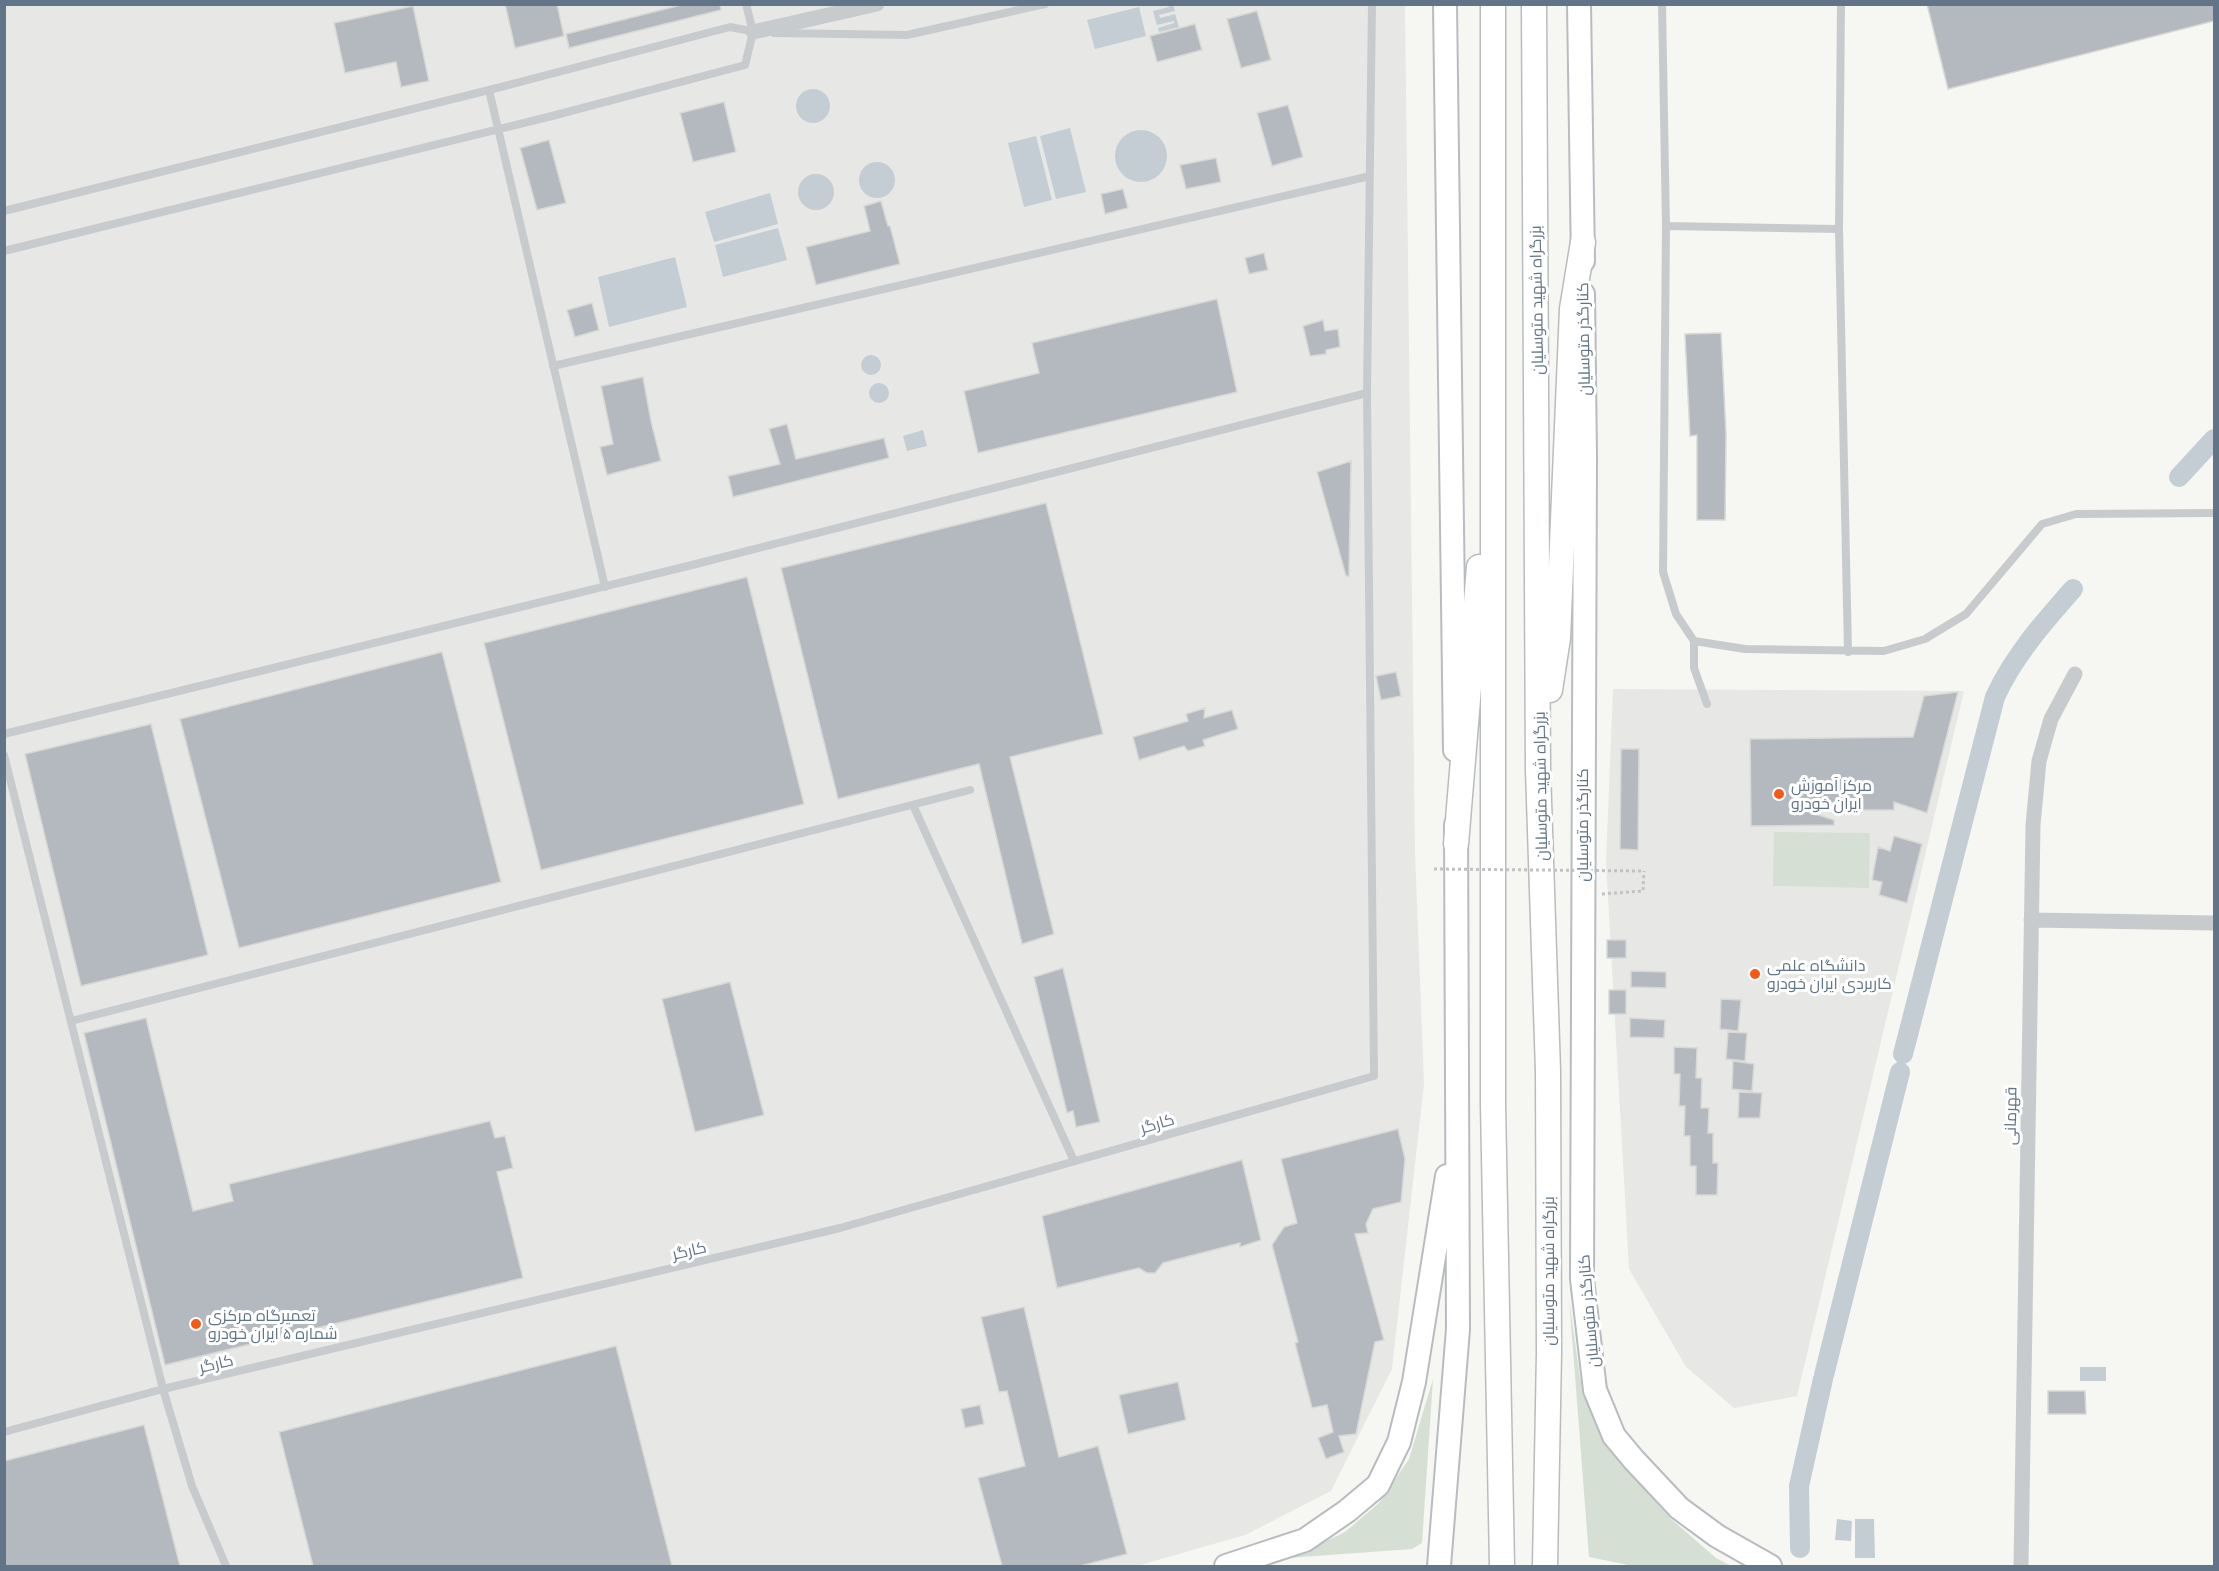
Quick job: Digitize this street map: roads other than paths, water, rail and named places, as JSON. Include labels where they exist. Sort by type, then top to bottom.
[{"type":"highway","points":[[1493,4],[1493,1104],[1502,1566]]},
{"type":"highway","name":"بزرگراه شهید متوسلیان","points":[[1534,4],[1538,770],[1548,1071],[1549,1352],[1546,1562]]},
{"type":"highway","points":[[1538,770],[1558,638],[1572,309],[1583,242]]},
{"type":"highway","points":[[1456,844],[1493,401]]},
{"type":"main road","points":[[1439,1566],[1458,1329],[1456,844],[1445,4]]},
{"type":"main road","name":"کنارگذر متوسلیان","points":[[1579,4],[1584,469],[1582,1279],[1595,1390],[1614,1436],[1672,1501],[1717,1536],[1770,1566]]},
{"type":"main road","points":[[1226,1566],[1305,1540],[1347,1511],[1378,1485],[1399,1442],[1414,1382],[1458,1109]]},
{"type":"street","points":[[753,32],[877,4]]},
{"type":"street","name":"قهرمانی","points":[[2021,1566],[2033,825],[2039,761],[2051,719],[2074,674]]},
{"type":"street","points":[[2031,920],[2214,922]]},
{"type":"lane","points":[[4,251],[498,129],[745,65],[753,32],[746,4]]},
{"type":"lane","points":[[4,211],[489,90],[730,27],[753,32],[907,35],[1045,4]]},
{"type":"lane","points":[[4,734],[605,587],[1367,393],[1372,4]]},
{"type":"lane","points":[[1662,4],[1666,226],[1663,572],[1676,614],[1694,641],[1694,668],[1707,704]]},
{"type":"lane","points":[[1841,4],[1839,229],[1848,652]]},
{"type":"lane","points":[[489,90],[605,587]]},
{"type":"lane","points":[[553,366],[1370,176]]},
{"type":"lane","points":[[1666,226],[1839,229]]},
{"type":"lane","name":"کارگر","points":[[4,1432],[163,1389],[840,1228],[1374,1076],[1367,393]]},
{"type":"lane","points":[[1694,641],[1745,649],[1884,651],[1925,639],[1966,614],[2042,524],[2076,514],[2214,513]]},
{"type":"lane","points":[[4,755],[163,1389],[192,1486],[226,1566]]},
{"type":"lane","points":[[71,1021],[970,790]]},
{"type":"lane","points":[[913,806],[1074,1161]]},
{"type":"waterway","points":[[2179,477],[2214,439]]},
{"type":"waterway","points":[[1903,1054],[1995,697],[2020,654],[2073,589]]},
{"type":"waterway","points":[[1824,1375],[1900,1072]]},
{"type":"waterway","points":[[1800,1548],[1799,1486],[1823,1379]]},
{"type":"place","name":"مرکز آموزش ایران خودرو","points":[[1779,794]]},
{"type":"place","name":"دانشگاه علمی کاربردی ایران خودرو","points":[[1755,974]]},
{"type":"place","name":"تعمیرگاه مرکزی شماره ۵ ایران خودرو","points":[[196,1324]]}]
